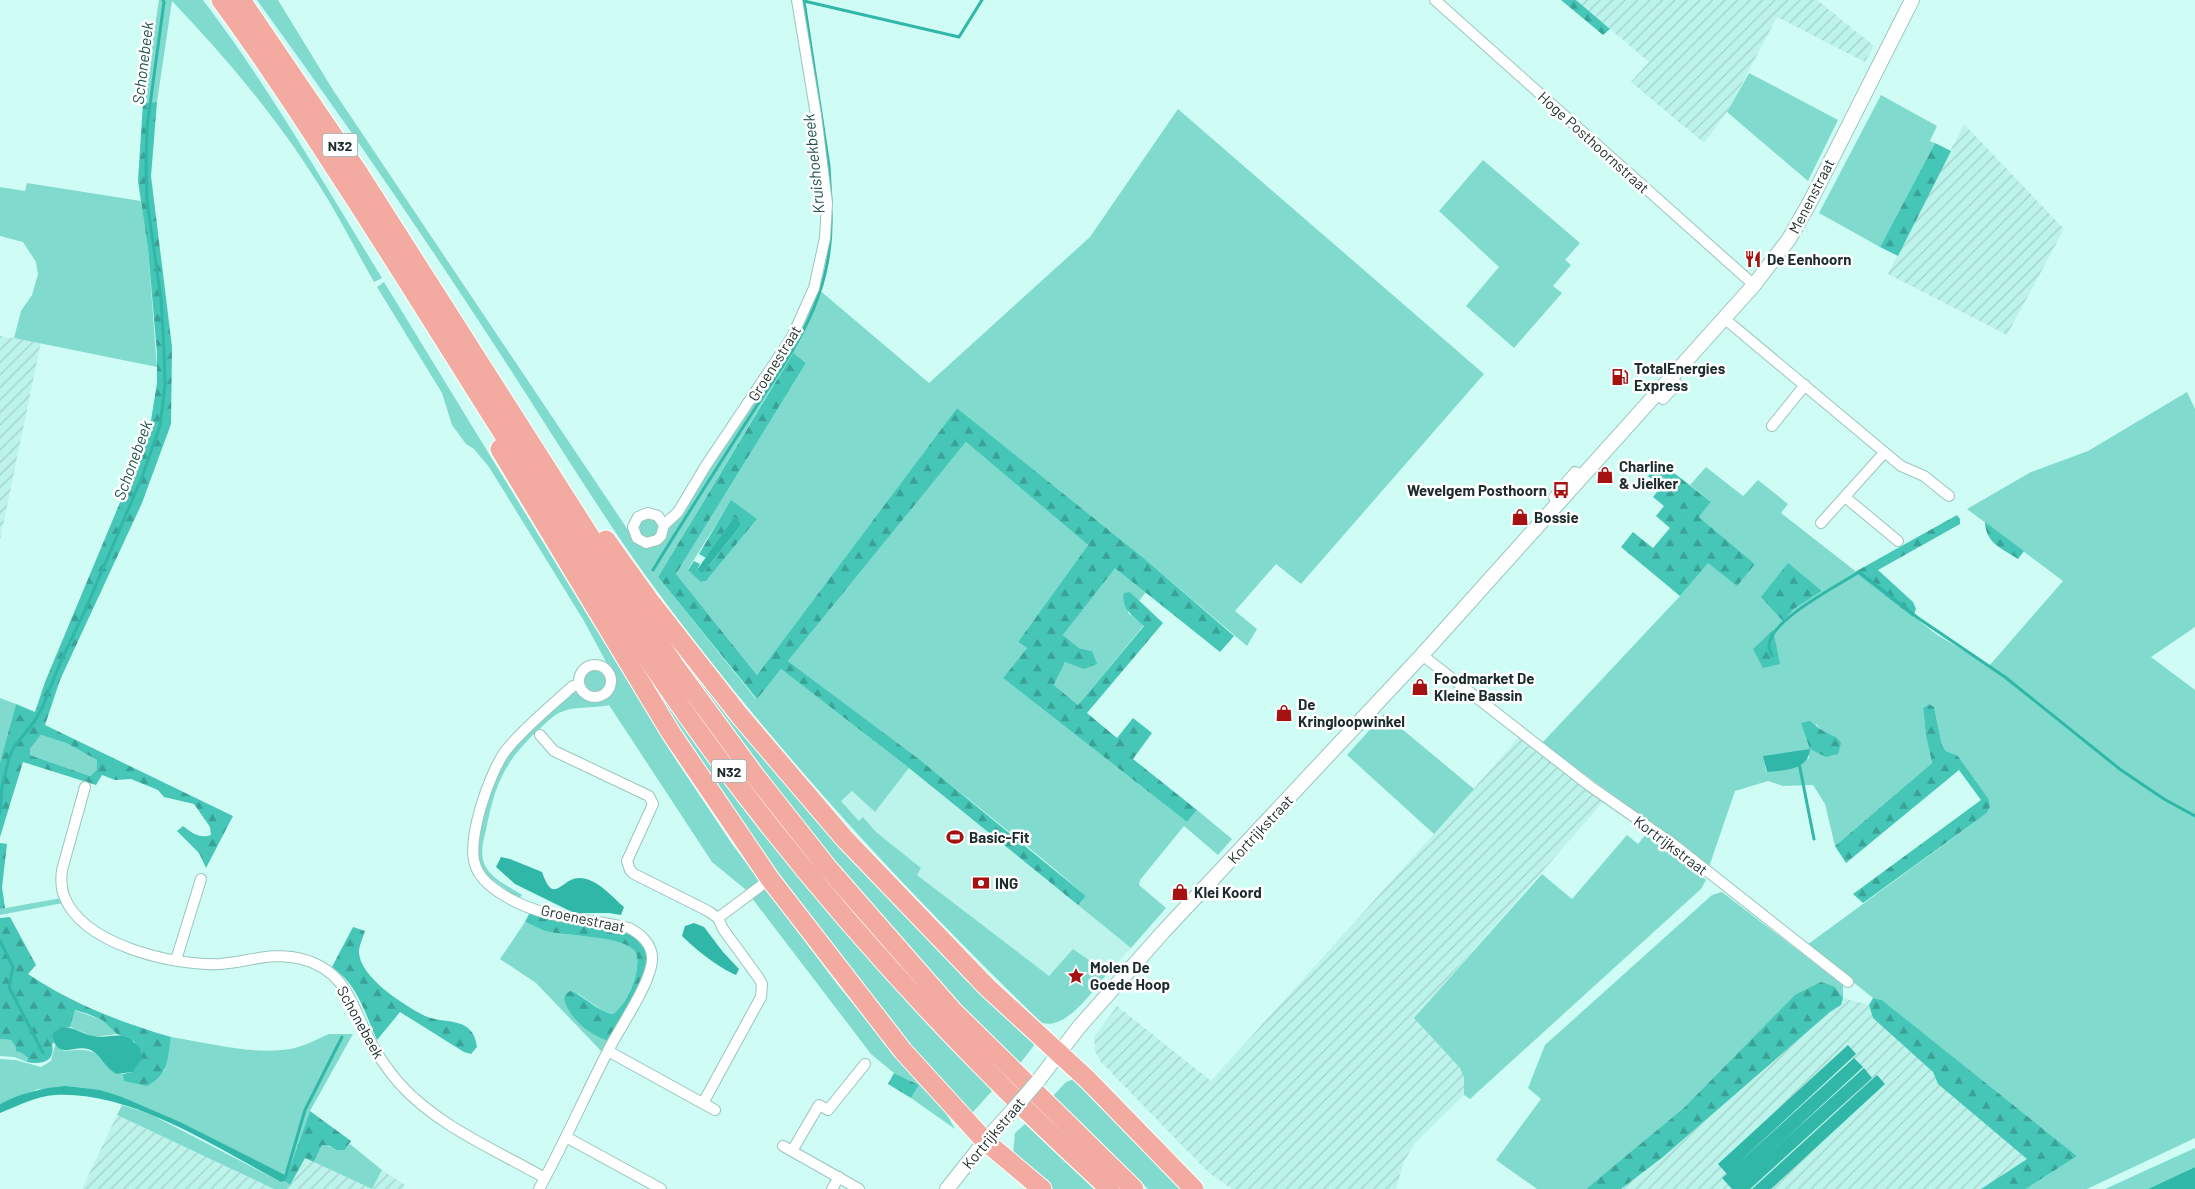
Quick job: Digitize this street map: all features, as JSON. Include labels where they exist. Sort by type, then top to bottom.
[{"type":"highway","name":"N32","points":[[221,0],[299,113],[654,666],[742,788],[816,881],[943,1025],[1012,1096],[1110,1189]]},
{"type":"highway","name":"N32","points":[[241,0],[338,142],[674,665],[756,777],[827,867],[953,1011],[1134,1189]]},
{"type":"highway","points":[[418,297],[419,316],[424,325],[671,733],[770,879],[903,1050],[984,1140],[1042,1189]]},
{"type":"highway","points":[[538,455],[565,484],[649,600],[792,778],[844,838],[987,986],[1088,1080],[1194,1189]]},
{"type":"main road","name":"Menenstraat","points":[[1616,437],[1725,319],[1789,239],[1810,202],[1912,0]]},
{"type":"main road","name":"Kortrijkstraat","points":[[947,1189],[984,1140],[1037,1082],[1079,1027],[1164,931],[1422,655],[1616,437]]},
{"type":"street","name":"Groenestraat","points":[[664,526],[678,512],[705,467],[792,337],[814,288],[825,238],[827,204],[816,115],[797,0]]},
{"type":"street","name":"Hoge Posthoornstraat","points":[[1435,0],[1754,285]]},
{"type":"street","points":[[1725,319],[1884,453],[1901,466],[1924,476],[1949,496]]},
{"type":"street","points":[[1772,426],[1805,385]]},
{"type":"street","points":[[1821,523],[1884,453]]},
{"type":"street","points":[[1844,497],[1898,541]]},
{"type":"street","name":"Kortrijkstraat","points":[[1422,655],[1590,786],[1674,844],[1848,982]]},
{"type":"street","name":"Groenestraat","points":[[539,1189],[646,980],[652,960],[646,941],[640,934],[629,928],[550,914],[512,900],[478,873],[473,858],[480,809],[496,764],[524,730],[573,686],[579,685]]},
{"type":"street","points":[[540,735],[554,751],[649,796],[653,804],[627,861],[630,870],[634,874],[708,910],[718,918],[723,929],[758,977],[762,990],[761,997],[703,1103]]},
{"type":"street","name":"Schonebeek","points":[[85,787],[62,870],[64,894],[68,904],[86,925],[102,936],[156,957],[194,963],[220,964],[281,956],[303,959],[328,970],[345,988],[378,1056],[400,1084],[415,1099],[446,1122],[545,1178]]},
{"type":"street","points":[[176,960],[201,879]]},
{"type":"street","points":[[718,918],[770,879]]},
{"type":"street","points":[[608,1051],[715,1110]]},
{"type":"street","points":[[859,1189],[787,1148],[819,1105],[828,1110],[865,1064]]},
{"type":"street","points":[[566,1137],[661,1189]]},
{"type":"street","points":[[832,1189],[839,1177]]},
{"type":"shaded area","points":[[159,0],[203,0],[228,33],[274,102],[382,278],[374,282],[325,194],[267,110],[212,44],[172,1],[157,102],[143,103]]},
{"type":"shaded area","points":[[257,0],[278,0],[333,90],[630,534],[643,545],[657,546],[674,522],[817,288],[929,383],[1090,237],[1178,109],[1484,374],[1301,584],[1276,564],[1235,611],[1257,629],[1247,646],[1146,560],[957,408],[757,675],[676,574],[806,363],[792,354],[658,577],[756,699],[781,669],[909,768],[875,812],[852,791],[841,801],[859,821],[863,817],[876,832],[921,868],[917,875],[1049,976],[1073,949],[1108,973],[1070,1015],[1061,1021],[1051,1024],[1042,1023],[936,918],[834,808],[737,694],[646,576],[427,244]],"holes":[[[731,501],[756,520],[706,581],[702,582],[688,569]]]},
{"type":"shaded area","points":[[1576,0],[1817,0],[1874,46],[1865,62],[1777,17],[1727,112],[1704,143],[1631,82],[1649,62]]},
{"type":"shaded area","points":[[1749,73],[1838,120],[1808,181],[1727,112]]},
{"type":"shaded area","points":[[1881,95],[1937,126],[1930,141],[1935,143],[1880,247],[1819,213]]},
{"type":"shaded area","points":[[1964,124],[2064,229],[2007,335],[1888,274]]},
{"type":"shaded area","points":[[1483,160],[1580,243],[1565,260],[1571,265],[1553,286],[1562,293],[1514,348],[1466,306],[1499,267],[1439,211]]},
{"type":"shaded area","points":[[27,183],[141,201],[148,249],[157,367],[14,338],[21,311],[32,295],[38,274],[36,262],[23,242],[0,236],[0,187],[25,191]]},
{"type":"shaded area","points":[[384,282],[676,760],[732,844],[837,984],[914,1078],[945,1111],[955,1129],[911,1098],[919,1085],[894,1073],[871,1054],[745,889],[712,862],[609,705],[569,709],[557,714],[523,745],[507,766],[489,815],[482,853],[489,871],[502,883],[522,895],[519,899],[483,873],[476,858],[487,792],[509,751],[572,692],[598,700],[603,698],[614,686],[612,673],[584,621],[489,467],[474,449],[466,444],[452,425],[442,393],[377,287]]},
{"type":"shaded area","points":[[0,336],[41,342],[0,540]]},
{"type":"shaded area","points":[[2187,392],[2195,409],[2195,627],[2151,657],[2195,690],[2195,1138],[2087,1189],[2026,1189],[2077,1156],[1882,1000],[1873,998],[1807,945],[1987,813],[1988,798],[1958,756],[1946,751],[1942,745],[1934,707],[1929,704],[1923,708],[1926,736],[1932,763],[1835,846],[1825,804],[1813,785],[1783,786],[1768,781],[1735,791],[1709,867],[1542,743],[1680,596],[1708,562],[1755,564],[1699,517],[1711,502],[1690,485],[1706,467],[1743,496],[1758,480],[1788,504],[1781,513],[1936,634],[1989,666],[2063,581],[1967,509],[2031,472],[2088,451]],"holes":[[[1788,564],[1822,591],[1794,609],[1783,620]],[[1816,724],[1820,729],[1829,734],[1817,752],[1810,749]],[[1809,750],[1809,758],[1766,772],[1764,756]]]},
{"type":"shaded area","points":[[966,442],[1088,545],[1018,642],[1027,648],[1003,678],[1187,822],[1197,810],[1232,839],[1218,855],[1184,826],[1140,880],[1139,885],[1166,908],[1131,948],[1078,905],[1086,896],[1050,865],[939,776],[788,661]]},
{"type":"shaded area","points":[[647,516],[660,523],[658,537],[641,538],[637,525]]},
{"type":"shaded area","points":[[734,517],[742,524],[702,574],[697,570]]},
{"type":"shaded area","points":[[1115,567],[1146,592],[1139,601],[1130,592],[1128,613],[1144,625],[1078,705],[1054,685],[1065,662],[1072,664],[1092,651],[1079,648],[1063,635]]},
{"type":"shaded area","points":[[611,617],[834,917],[878,969],[992,1091],[973,1112],[971,1113],[896,1031],[725,806]]},
{"type":"shaded area","points":[[653,621],[1035,1044],[1019,1065],[913,954],[813,837],[750,757]]},
{"type":"shaded area","points":[[595,669],[603,672],[606,680],[603,688],[595,691],[587,688],[584,680],[587,672]]},
{"type":"shaded area","points":[[0,698],[16,704],[0,762]]},
{"type":"shaded area","points":[[1384,714],[1474,789],[1434,834],[1347,755]]},
{"type":"shaded area","points":[[41,735],[66,743],[97,760],[97,769],[90,776],[30,755],[30,749]]},
{"type":"shaded area","points":[[1520,736],[1603,802],[1414,1018],[1460,1068],[1464,1078],[1464,1095],[1416,1142],[1404,1161],[1396,1189],[1232,1189],[1208,1172],[1101,1062],[1095,1051],[1094,1037],[1117,1006],[1211,1081]]},
{"type":"shaded area","points":[[1810,749],[1805,762],[1800,765],[1788,770],[1767,772],[1763,756]]},
{"type":"shaded area","points":[[909,768],[1131,948],[1108,973],[1073,949],[1049,977],[916,875],[921,869],[876,832],[864,818],[859,821],[841,801],[852,791],[875,812]]},
{"type":"shaded area","points":[[1646,834],[1706,880],[1701,889],[1470,1099],[1464,1095],[1464,1078],[1460,1068],[1414,1018],[1542,874],[1572,899],[1627,835],[1638,844]]},
{"type":"shaded area","points":[[501,857],[542,872],[550,888],[558,888],[573,879],[579,878],[592,881],[624,907],[621,915],[574,913],[515,884],[496,867]]},
{"type":"shaded area","points":[[1722,892],[1843,985],[1843,998],[1835,987],[1586,1189],[1537,1189],[1496,1160],[1541,1099],[1528,1088],[1545,1045],[1712,895]]},
{"type":"shaded area","points":[[61,898],[63,903],[0,915],[0,909]]},
{"type":"shaded area","points":[[525,922],[547,931],[617,941],[626,944],[635,951],[637,955],[636,975],[624,1003],[613,1014],[606,1013],[577,993],[610,1041],[603,1053],[536,983],[500,959]]},
{"type":"shaded area","points":[[694,923],[704,927],[739,969],[736,975],[708,958],[682,936],[685,926]]},
{"type":"shaded area","points":[[1843,998],[1869,1005],[1873,1018],[1933,1072],[1938,1084],[2027,1159],[1981,1189],[1621,1189],[1663,1157],[1830,1012],[1841,1005]]},
{"type":"shaded area","points":[[74,1010],[102,1020],[117,1034],[94,1037],[70,1027]]},
{"type":"shaded area","points":[[63,1027],[93,1036],[122,1036],[128,1038],[140,1048],[142,1059],[132,1072],[117,1074],[88,1049],[63,1050],[58,1048],[52,1037],[54,1032]]},
{"type":"shaded area","points":[[329,1034],[353,1034],[310,1111],[287,1176],[122,1097],[38,1089],[0,1104],[0,1059],[16,1060],[41,1067],[51,1061],[55,1045],[64,1051],[83,1050],[94,1053],[104,1060],[117,1074],[123,1074],[125,1081],[164,1071],[171,1037],[245,1049],[275,1050],[300,1047]]},
{"type":"shaded area","points":[[0,1039],[11,1040],[28,1058],[27,1062],[14,1057],[0,1056]]},
{"type":"shaded area","points":[[1848,1045],[1856,1054],[1734,1167],[1854,1058],[1863,1067],[1773,1150],[1864,1068],[1872,1078],[1750,1189],[1732,1189],[1722,1178],[1727,1174],[1718,1164]]},
{"type":"shaded area","points":[[1877,1075],[1885,1084],[1771,1189],[1752,1189]]},
{"type":"shaded area","points":[[1076,1078],[1184,1189],[1148,1189],[1052,1097],[1066,1082]]},
{"type":"shaded area","points":[[65,1086],[100,1090],[122,1097],[180,1122],[287,1176],[285,1181],[281,1182],[172,1124],[114,1102],[84,1096],[55,1095],[34,1099],[0,1113],[0,1104],[16,1097],[40,1090]]},
{"type":"shaded area","points":[[122,1105],[150,1114],[290,1185],[287,1189],[274,1189],[117,1115]]},
{"type":"shaded area","points":[[117,1115],[274,1189],[82,1189]]},
{"type":"shaded area","points":[[1025,1124],[1094,1189],[1053,1189],[1013,1154],[1015,1133]]},
{"type":"shaded area","points":[[350,1144],[382,1170],[372,1189],[314,1162],[322,1145],[345,1150]]},
{"type":"shaded area","points":[[2195,1148],[2195,1167],[2148,1189],[2105,1189]]},
{"type":"shaded area","points":[[305,1157],[371,1189],[287,1189]]},
{"type":"shaded area","points":[[2195,1167],[2195,1189],[2148,1189]]},
{"type":"shaded area","points":[[382,1170],[405,1185],[403,1189],[372,1189]]},
{"type":"green space","points":[[1561,0],[1576,0],[1610,29],[1603,35]]},
{"type":"green space","points":[[157,102],[151,176],[172,347],[171,424],[142,503],[60,680],[45,725],[233,816],[206,868],[199,853],[177,831],[183,826],[200,836],[211,835],[210,827],[194,804],[164,797],[158,790],[131,779],[115,780],[102,775],[96,785],[23,762],[0,837],[0,762],[16,704],[35,712],[45,682],[149,433],[157,383],[157,353],[148,249],[138,181],[143,103]],"holes":[[[41,735],[66,743],[97,760],[97,769],[90,776],[30,755],[30,749]]]},
{"type":"green space","points":[[1935,143],[1951,151],[1898,256],[1880,247]]},
{"type":"green space","points":[[793,353],[806,363],[676,574],[757,675],[957,408],[1146,560],[1234,636],[1220,652],[1115,568],[1063,635],[1079,648],[1092,651],[1097,664],[1084,669],[1065,662],[1054,685],[1078,705],[1144,626],[1126,608],[1124,593],[1130,592],[1163,623],[1087,713],[1117,738],[1133,718],[1152,733],[1133,759],[1197,810],[1187,822],[1003,678],[1027,648],[1018,642],[1088,545],[966,442],[788,661],[920,760],[1086,896],[1078,905],[909,768],[781,669],[757,699],[658,577]]},
{"type":"green space","points":[[1660,462],[1711,502],[1699,517],[1755,564],[1737,586],[1708,563],[1680,596],[1621,547],[1633,532],[1653,548],[1670,528],[1656,516],[1664,506],[1653,497],[1661,487],[1648,476]]},
{"type":"green space","points":[[731,500],[757,519],[706,581],[701,582],[688,570],[694,561],[700,564],[697,570],[702,574],[742,524],[734,517],[706,558],[699,554]]},
{"type":"green space","points":[[1957,515],[1960,519],[1960,524],[1878,570],[1913,602],[1916,609],[1913,617],[1855,572]]},
{"type":"green space","points":[[1985,522],[2024,551],[2018,559],[1996,545],[1988,536]]},
{"type":"green space","points":[[1788,563],[1822,591],[1794,609],[1783,621],[1761,597]]},
{"type":"green space","points":[[1773,630],[1780,664],[1763,668],[1753,649]]},
{"type":"green space","points":[[1929,704],[1934,707],[1942,745],[1946,751],[1958,756],[1988,798],[1990,806],[1987,813],[1863,903],[1853,894],[1981,800],[1959,770],[1846,863],[1835,846],[1932,763],[1926,736],[1923,708]]},
{"type":"green space","points":[[1810,721],[1837,738],[1841,743],[1838,754],[1826,757],[1810,749],[1801,723]]},
{"type":"green space","points":[[0,843],[7,844],[2,887],[5,908],[0,909]]},
{"type":"green space","points":[[531,910],[572,924],[626,932],[636,937],[643,944],[647,955],[644,978],[636,997],[610,1041],[588,1031],[582,1026],[571,1013],[564,999],[570,991],[607,1013],[613,1014],[624,1003],[629,993],[636,975],[637,955],[633,949],[617,941],[541,929],[525,922]]},
{"type":"green space","points":[[10,917],[36,965],[28,974],[62,994],[97,1011],[171,1037],[166,1066],[159,1077],[147,1086],[124,1081],[123,1074],[132,1072],[135,1042],[117,1034],[102,1020],[75,1010],[70,1027],[63,1027],[52,1037],[54,1043],[52,1044],[52,1055],[46,1061],[37,1063],[27,1062],[28,1058],[16,1051],[16,1047],[11,1040],[0,1039],[0,918]]},
{"type":"green space","points":[[353,927],[365,931],[359,950],[360,960],[374,980],[395,998],[425,1016],[457,1023],[470,1030],[477,1047],[471,1054],[464,1052],[400,1012],[377,1040],[355,991],[349,982],[332,967]]},
{"type":"green space","points":[[1821,982],[1835,987],[1843,998],[1841,1005],[1830,1012],[1663,1157],[1621,1189],[1586,1189],[1684,1108],[1795,995]]},
{"type":"green space","points":[[1873,998],[1882,1000],[2077,1156],[2026,1189],[1981,1189],[2027,1159],[1938,1084],[1933,1072],[1873,1018],[1869,1005]]},
{"type":"green space","points":[[894,1073],[919,1085],[911,1098],[888,1084]]},
{"type":"green space","points":[[310,1111],[351,1141],[345,1150],[337,1150],[330,1146],[322,1145],[314,1162],[305,1158],[290,1185],[285,1181]]},
{"type":"waterway","name":"Schonebeek","points":[[0,813],[2,787],[9,758],[14,747],[34,722],[43,706],[142,477],[160,426],[165,385],[164,349],[161,299],[147,200],[146,165],[147,127],[163,0]]},
{"type":"waterway","name":"Kruishoekbeek","points":[[831,201],[829,166],[804,1],[959,37],[982,0]]},
{"type":"waterway","name":"Kruishoekbeek","points":[[653,570],[781,368],[806,325],[825,274],[831,233],[831,212]]},
{"type":"waterway","points":[[1772,656],[1769,645],[1772,635],[1781,625],[1807,604],[1859,572],[1918,618],[2005,677],[2121,770],[2164,799],[2195,816]]},
{"type":"waterway","points":[[1799,763],[1814,839]]},
{"type":"waterway","name":"Schonebeek","points":[[0,941],[13,967],[9,987],[43,1053]]},
{"type":"waterway","name":"Kruishoekbeek","points":[[285,1178],[305,1110],[342,1037]]},
{"type":"place","name":"De Eenhoorn","points":[[1753,259]]},
{"type":"place","name":"TotalEnergies Express","points":[[1620,377]]},
{"type":"place","name":"Charline & Jielker","points":[[1605,475]]},
{"type":"place","name":"Wevelgem Posthoorn","points":[[1561,490]]},
{"type":"place","name":"Bossie","points":[[1520,517]]},
{"type":"place","name":"Foodmarket De Kleine Bassin","points":[[1420,687]]},
{"type":"place","name":"De Kringloopwinkel","points":[[1284,713]]},
{"type":"place","name":"Basic-Fit","points":[[955,837]]},
{"type":"place","name":"ING","points":[[981,883]]},
{"type":"place","name":"Klei Koord","points":[[1180,892]]},
{"type":"place","name":"Molen De Goede Hoop","points":[[1076,976]]}]
